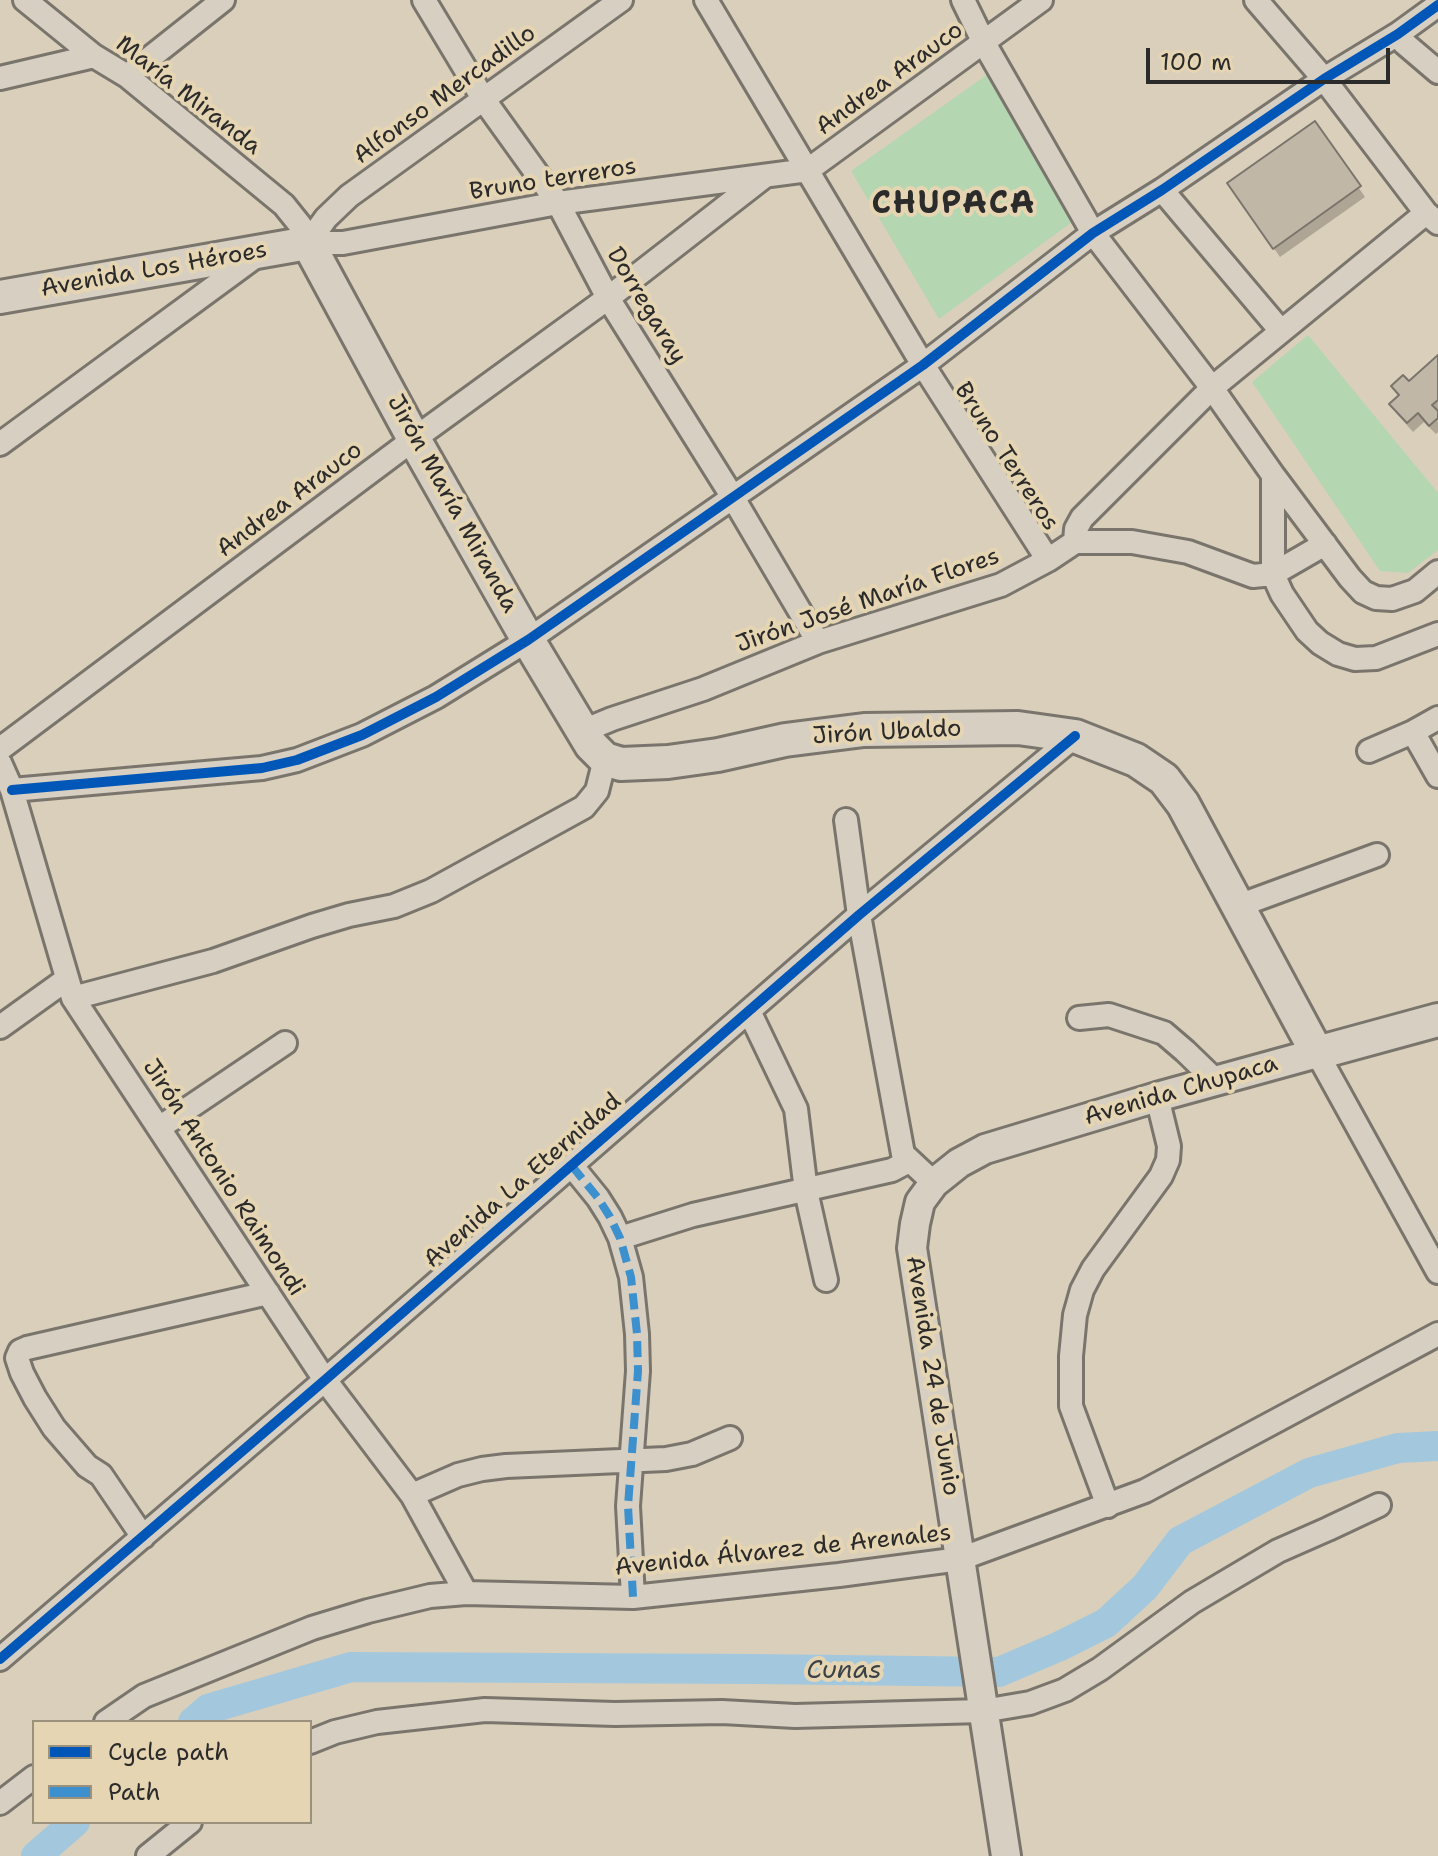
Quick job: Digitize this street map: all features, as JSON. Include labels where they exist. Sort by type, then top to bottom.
[{"type":"highway","name":"Avenida Los Héroes","points":[[0,297],[308,243]]},
{"type":"highway","name":"Jirón María Miranda","points":[[308,243],[528,640],[591,745],[605,759]]},
{"type":"highway","name":"Jirón Ubaldo","points":[[605,759],[621,764],[668,762],[785,740],[864,730],[1018,728],[1075,736],[1136,760],[1164,779],[1183,804],[1317,1053]]},
{"type":"highway","name":"Avenida Chupaca","points":[[1317,1053],[1438,1020]]},
{"type":"main road","name":"Avenida Chupaca","points":[[934,1183],[959,1163],[985,1149],[1317,1053]]},
{"type":"main road","name":"Avenida 24 de Junio","points":[[934,1183],[920,1202],[912,1248],[1006,1856]]},
{"type":"street","name":"María Miranda","points":[[25,0],[94,56],[127,76],[284,205],[300,225],[308,243]]},
{"type":"street","points":[[127,76],[223,0]]},
{"type":"street","name":"Dorregaray","points":[[424,0],[484,100],[558,203],[608,298],[732,496],[818,642]]},
{"type":"street","name":"Alfonso Mercadillo","points":[[308,243],[326,218],[349,196],[621,0]]},
{"type":"street","name":"Bruno Terreros","points":[[706,0],[923,365],[1048,560]]},
{"type":"street","points":[[963,0],[984,43],[1093,233],[1212,388],[1356,585],[1376,598],[1392,599],[1415,591],[1438,572]]},
{"type":"street","name":"Andrea Arauco","points":[[808,170],[1041,0]]},
{"type":"street","points":[[1256,0],[1324,79],[1432,218]]},
{"type":"street","points":[[4,776],[262,768],[297,760],[362,735],[436,697],[528,640],[923,365],[1093,233],[1438,5]]},
{"type":"street","points":[[1398,34],[1438,72]]},
{"type":"street","points":[[0,78],[94,56]]},
{"type":"street","name":"Bruno terreros","points":[[308,243],[343,243],[558,203],[808,170]]},
{"type":"street","name":"Andrea Arauco","points":[[0,749],[608,298],[765,176]]},
{"type":"street","points":[[1162,190],[1281,331]]},
{"type":"street","name":"Jirón José María Flores","points":[[583,731],[703,689],[818,642],[1001,585],[1048,560],[1075,542],[1076,529],[1082,518],[1212,388],[1281,331],[1432,218]]},
{"type":"street","points":[[0,444],[264,251]]},
{"type":"street","points":[[1273,475],[1273,574],[1282,594],[1307,631],[1338,654],[1355,659],[1376,658],[1438,634]]},
{"type":"street","points":[[1075,542],[1132,542],[1188,552],[1253,576],[1273,574],[1325,544]]},
{"type":"street","points":[[1369,751],[1438,718]]},
{"type":"street","points":[[1413,732],[1438,776]]},
{"type":"street","name":"Avenida La Eternidad","points":[[0,1659],[859,915],[1075,736]]},
{"type":"street","points":[[0,1027],[70,988],[213,961],[312,926],[394,906],[431,891],[584,807],[597,791],[605,759]]},
{"type":"street","name":"Jirón Antonio Raimondi","points":[[4,776],[70,988],[325,1380],[412,1495],[466,1593]]},
{"type":"street","points":[[846,820],[859,915],[903,1154],[934,1183]]},
{"type":"street","points":[[1238,906],[1377,855]]},
{"type":"street","points":[[749,1011],[796,1109],[806,1191],[826,1280]]},
{"type":"street","points":[[1079,1018],[1109,1015],[1164,1033],[1215,1080]]},
{"type":"street","points":[[159,1128],[285,1043]]},
{"type":"street","points":[[1317,1053],[1438,1272]]},
{"type":"street","points":[[1108,1506],[1071,1406],[1075,1315],[1082,1290],[1093,1269],[1161,1176],[1168,1160],[1169,1146],[1157,1097]]},
{"type":"street","points":[[620,1238],[693,1215],[892,1170],[909,1161]]},
{"type":"street","points":[[572,1166],[598,1198],[620,1238],[631,1277],[637,1334],[637,1400],[628,1506],[633,1597]]},
{"type":"street","points":[[143,1537],[101,1475],[87,1466],[54,1428],[22,1373],[17,1358],[20,1351],[268,1293]]},
{"type":"street","name":"Avenida Álvarez de Arenales","points":[[109,1720],[144,1696],[312,1628],[430,1596],[466,1593],[633,1597],[960,1559],[1145,1491],[1438,1334]]},
{"type":"street","points":[[412,1495],[447,1479],[482,1469],[666,1459],[692,1454],[730,1438]]},
{"type":"street","points":[[312,1741],[377,1722],[485,1710],[615,1714],[722,1712],[795,1716],[1030,1703],[1065,1690],[1100,1669],[1192,1602],[1265,1558],[1379,1505]]},
{"type":"street","points":[[0,1803],[32,1779]]},
{"type":"street","points":[[148,1856],[188,1824]]},
{"type":"green space","points":[[988,74],[1075,220],[939,319],[851,171]]},
{"type":"green space","points":[[1308,335],[1438,493],[1438,550],[1408,573],[1380,571],[1252,382]]},
{"type":"building","points":[[1315,121],[1361,186],[1273,249],[1227,183]]},
{"type":"building","points":[[1438,355],[1438,400],[1432,405],[1438,411],[1438,418],[1429,426],[1418,413],[1407,423],[1389,404],[1399,395],[1391,386],[1403,375],[1409,381]]},
{"type":"waterway","name":"Cunas","points":[[195,1720],[208,1709],[351,1667],[999,1672],[1106,1623],[1145,1587],[1180,1541],[1309,1473],[1398,1448],[1438,1446]]},
{"type":"waterway","name":"Cunas","points":[[36,1856],[73,1824]]},
{"type":"marked path","points":[[572,1166],[610,1217],[620,1238],[631,1277],[638,1371],[628,1506],[633,1597]]},
{"type":"cycle path","points":[[12,790],[262,768],[297,760],[362,735],[436,697],[528,640],[923,365],[1093,233],[1438,5]]},
{"type":"cycle path","points":[[0,1659],[859,915],[1075,736]]},
{"type":"district","name":"CHUPACA","points":[[954,205]]}]
